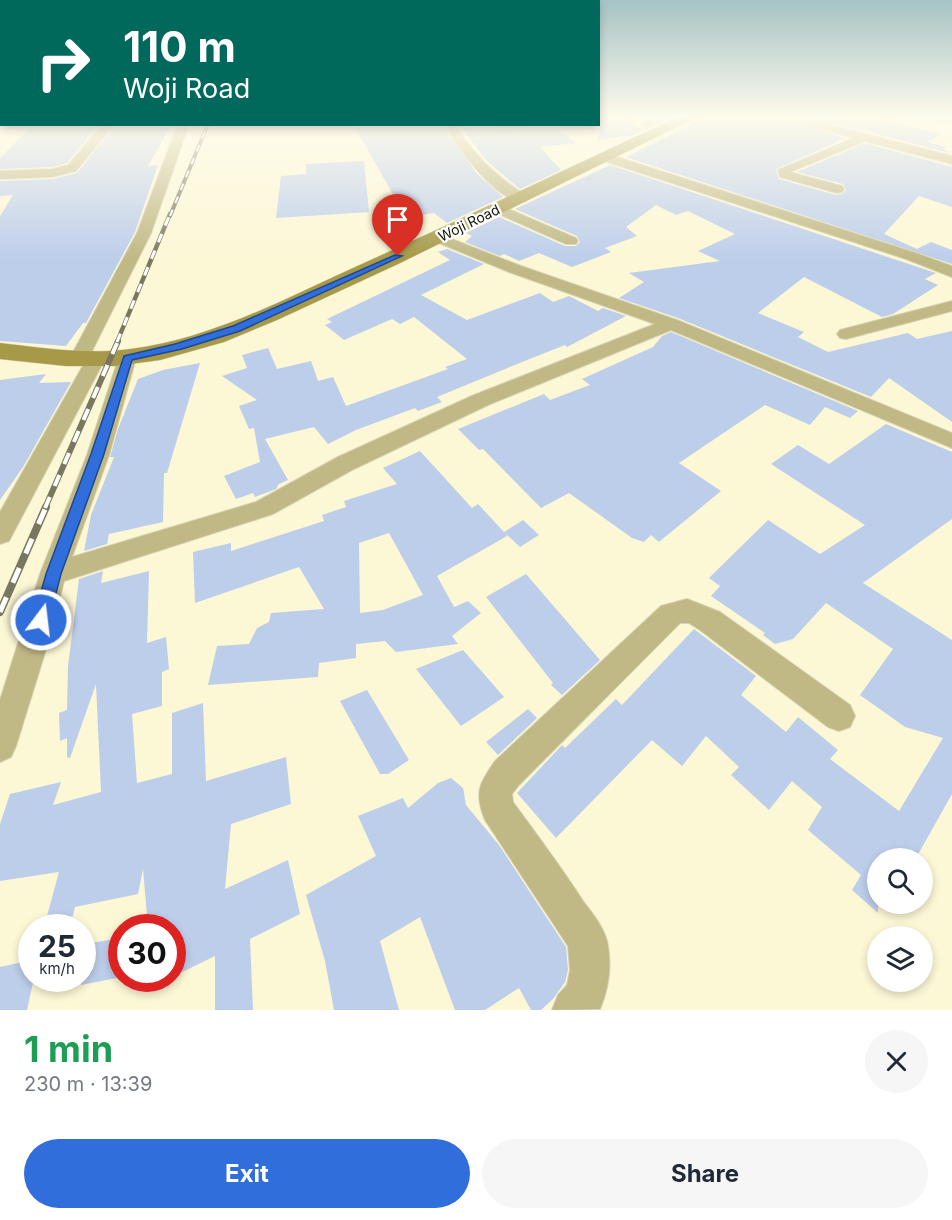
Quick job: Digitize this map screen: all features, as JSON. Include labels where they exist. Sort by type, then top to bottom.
[{"type":"main road","name":"Woji Road","points":[[0,351],[87,359],[128,358],[178,346],[245,325],[439,238],[589,165]]},
{"type":"street","points":[[0,175],[51,173],[72,168],[74,165]]},
{"type":"street","points":[[4,521],[80,393],[87,359],[153,212],[167,165]]},
{"type":"street","points":[[479,165],[507,191],[521,198]]},
{"type":"street","points":[[631,165],[911,256],[952,272]]},
{"type":"street","points":[[796,165],[784,170],[784,174],[837,189]]},
{"type":"street","points":[[499,208],[571,241]]},
{"type":"street","points":[[439,238],[515,269],[671,324],[952,441]]},
{"type":"street","points":[[846,334],[952,306]]},
{"type":"street","points":[[53,574],[264,508],[346,463],[481,400],[671,324]]},
{"type":"street","points":[[0,746],[34,643],[53,574],[98,454],[128,358]]},
{"type":"street","points":[[573,1010],[586,995],[590,970],[587,941],[561,899],[497,808],[495,790],[507,773],[671,614],[682,609],[695,612],[710,621],[839,716]]},
{"type":"building","points":[[0,165],[59,165],[52,167],[0,169]]},
{"type":"building","points":[[83,165],[158,165],[135,232],[86,323],[83,323],[66,346],[0,341],[0,216],[13,195],[0,196],[0,181],[52,179],[77,173]]},
{"type":"building","points":[[306,165],[364,165],[369,212],[276,218],[281,176],[306,174]]},
{"type":"building","points":[[376,165],[471,165],[477,174],[503,197],[447,223],[434,213],[406,217]]},
{"type":"building","points":[[492,165],[557,165],[561,170],[520,189]]},
{"type":"building","points":[[610,165],[936,273],[925,279],[938,285],[893,314],[882,317],[804,277],[758,313],[804,332],[798,337],[828,352],[908,333],[917,339],[952,331],[952,422],[889,378],[871,397],[678,318],[619,298],[644,282],[629,273],[720,261],[698,251],[735,234],[688,211],[676,215],[656,205],[626,227],[637,236],[605,248],[611,252],[572,267],[539,253],[519,261],[465,242],[472,236],[466,233],[499,217],[565,246],[576,246],[580,242],[577,236],[515,209]]},
{"type":"building","points":[[651,165],[785,165],[776,169],[779,179],[836,195],[846,190],[843,184],[797,172],[813,165],[952,167],[952,207],[919,196],[884,234],[917,249],[931,242],[952,250],[952,264]]},
{"type":"building","points":[[447,249],[484,264],[421,295],[467,320],[540,293],[553,302],[569,296],[598,311],[603,308],[626,316],[567,347],[565,345],[437,397],[442,402],[418,411],[415,408],[356,430],[328,444],[314,427],[265,439],[288,480],[279,484],[276,489],[255,497],[253,493],[236,499],[224,476],[260,462],[254,428],[249,429],[239,406],[257,400],[222,376],[247,368],[242,355],[268,348],[277,369],[311,361],[318,381],[333,377],[346,406],[448,369],[445,367],[467,359],[414,317],[400,324],[392,319],[344,340],[325,325],[332,322],[327,319],[450,260],[438,252]]},
{"type":"building","points":[[671,332],[858,411],[850,418],[825,407],[810,425],[765,405],[679,463],[721,491],[659,542],[651,535],[644,542],[632,538],[569,493],[541,508],[483,449],[479,450],[458,429],[544,394],[550,400],[590,385],[582,379],[653,347],[662,336]]},
{"type":"building","points":[[200,363],[167,473],[164,473],[163,522],[109,534],[107,544],[84,551],[91,515],[114,457],[110,457],[118,429],[138,379],[163,370]]},
{"type":"building","points":[[46,374],[39,383],[71,382],[23,467],[0,500],[0,380]]},
{"type":"building","points":[[886,424],[952,452],[952,519],[863,583],[952,640],[952,794],[922,848],[867,848],[867,903],[852,890],[861,875],[808,830],[822,807],[792,781],[769,810],[731,775],[739,767],[706,736],[682,766],[652,740],[556,838],[517,793],[562,745],[565,748],[616,699],[622,705],[694,629],[756,676],[741,695],[786,732],[798,717],[838,750],[830,759],[899,811],[943,738],[905,727],[860,695],[893,649],[826,603],[793,639],[775,644],[763,635],[765,633],[711,596],[720,586],[709,578],[768,520],[820,554],[865,525],[771,464],[798,445],[829,464]]},
{"type":"building","points":[[420,451],[472,508],[478,504],[504,532],[523,520],[539,535],[520,547],[505,533],[507,536],[437,576],[454,607],[468,601],[481,613],[452,636],[458,644],[396,652],[385,641],[356,644],[356,658],[319,663],[318,677],[208,685],[217,646],[249,644],[257,628],[269,622],[271,613],[324,609],[299,567],[195,603],[193,552],[231,543],[231,551],[324,521],[322,515],[346,507],[344,501],[397,484],[383,468]],"holes":[[[389,533],[423,595],[383,610],[360,613],[359,543]]]},
{"type":"building","points":[[103,571],[101,583],[149,571],[147,643],[166,637],[169,669],[162,672],[162,706],[132,714],[137,783],[172,774],[172,713],[203,703],[206,781],[286,757],[291,804],[231,824],[225,889],[288,860],[300,914],[250,939],[253,1010],[215,1010],[215,956],[186,970],[186,914],[147,914],[143,869],[138,894],[75,907],[73,914],[48,914],[59,872],[0,881],[0,824],[10,794],[61,782],[53,805],[101,792],[96,684],[70,758],[67,757],[67,738],[60,741],[59,713],[67,710],[68,666],[79,579]]},
{"type":"building","points":[[526,574],[600,660],[562,695],[551,685],[553,683],[486,597]]},
{"type":"building","points":[[463,650],[504,697],[461,726],[416,669]]},
{"type":"building","points":[[367,690],[409,760],[388,774],[380,774],[340,701]]},
{"type":"building","points":[[528,709],[537,718],[498,755],[486,742]]},
{"type":"building","points":[[451,778],[463,788],[466,805],[499,845],[566,947],[568,970],[565,982],[553,999],[541,1010],[531,1010],[519,988],[485,1010],[455,1010],[420,917],[380,941],[399,1010],[334,1010],[325,961],[306,895],[376,856],[358,816],[403,798],[408,808],[438,783]]},
{"type":"building","points":[[108,940],[108,980],[96,982],[96,942]]},
{"type":"building","points":[[18,963],[18,992],[31,992],[27,1010],[0,1010],[0,967]]},
{"type":"railway","points":[[170,216],[191,165]]},
{"type":"railway","points":[[117,342],[170,214]]},
{"type":"railway","points":[[45,508],[118,341]]},
{"type":"railway","points":[[0,612],[46,507]]},
{"type":"route","points":[[41,620],[53,574],[98,454],[128,358],[218,335],[253,322],[398,256]]}]
